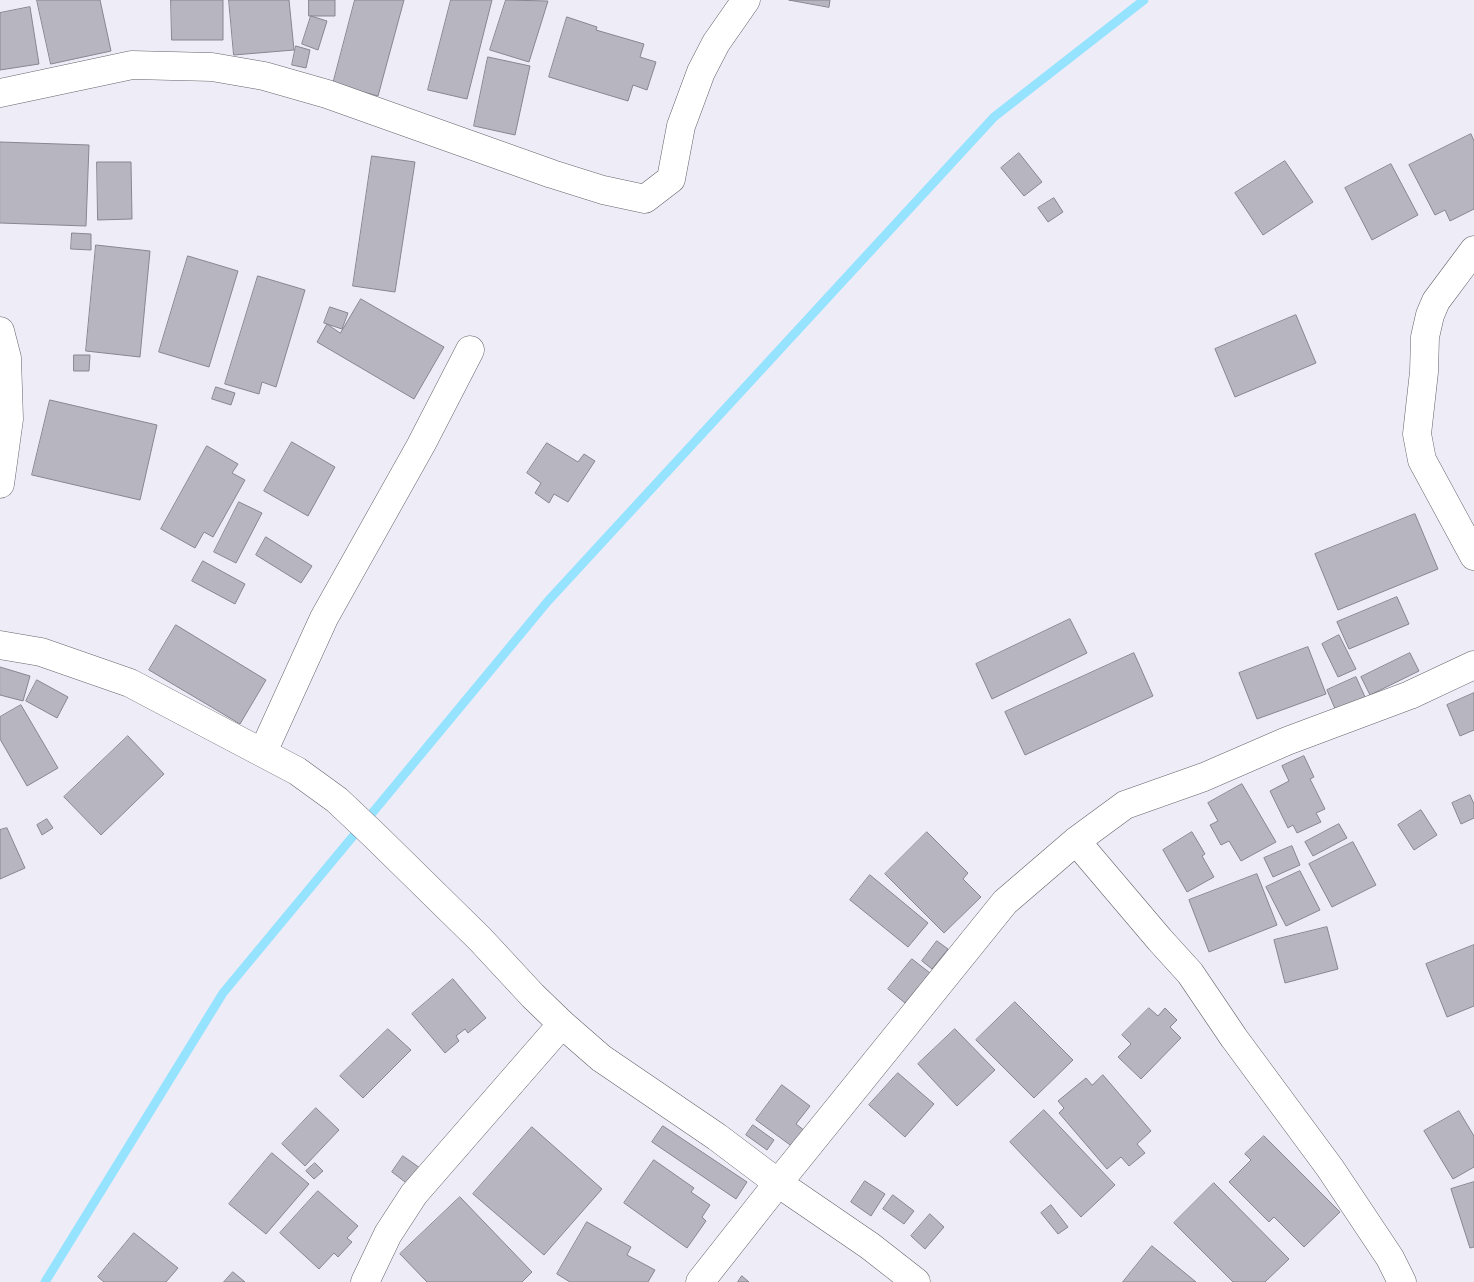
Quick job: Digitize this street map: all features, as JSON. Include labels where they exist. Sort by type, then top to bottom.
[{"type":"street","points":[[0,93],[132,65],[212,67],[264,76],[328,94],[552,174],[603,190],[645,199],[671,180],[682,126],[701,72],[716,43],[746,0]]},
{"type":"street","points":[[1474,250],[1436,301],[1430,315],[1425,337],[1424,372],[1416,434],[1422,460],[1474,556]]},
{"type":"street","points":[[0,331],[7,358],[9,419],[0,484]]},
{"type":"street","points":[[263,752],[324,618],[422,445],[470,350]]},
{"type":"street","points":[[0,645],[41,652],[130,682],[297,771],[349,811],[480,938],[533,996],[601,1058],[870,1246],[916,1282]]},
{"type":"street","points":[[700,1282],[1006,902],[1076,840],[1125,805],[1204,777],[1287,741],[1410,695],[1474,665]]},
{"type":"street","points":[[1076,840],[1190,973],[1234,1038],[1330,1168],[1390,1258],[1402,1282]]},
{"type":"street","points":[[366,1282],[388,1234],[414,1194],[562,1024]]},
{"type":"building","points":[[37,0],[100,0],[111,51],[51,64]]},
{"type":"building","points":[[171,0],[223,0],[223,40],[172,40]]},
{"type":"building","points":[[229,0],[289,0],[294,50],[234,55]]},
{"type":"building","points":[[309,0],[335,0],[335,16],[309,16]]},
{"type":"building","points":[[355,0],[404,0],[378,96],[333,84]]},
{"type":"building","points":[[451,0],[492,0],[467,99],[428,90]]},
{"type":"building","points":[[506,0],[548,1],[529,62],[490,50]]},
{"type":"building","points":[[789,0],[830,0],[829,7]]},
{"type":"building","points":[[30,7],[39,64],[0,70],[0,13]]},
{"type":"building","points":[[311,16],[327,21],[318,50],[302,44]]},
{"type":"building","points":[[567,17],[597,27],[596,30],[644,44],[640,57],[656,62],[647,90],[633,85],[628,101],[549,77]]},
{"type":"building","points":[[296,46],[310,50],[306,68],[292,65]]},
{"type":"building","points":[[488,57],[530,66],[515,135],[474,126]]},
{"type":"building","points":[[1471,134],[1474,141],[1474,209],[1450,221],[1445,210],[1435,215],[1409,165]]},
{"type":"building","points":[[0,142],[89,145],[86,226],[0,223]]},
{"type":"building","points":[[1019,153],[1042,182],[1024,196],[1001,168]]},
{"type":"building","points":[[372,156],[415,162],[395,292],[353,286]]},
{"type":"building","points":[[1285,161],[1313,202],[1263,235],[1235,193]]},
{"type":"building","points":[[97,162],[131,162],[132,219],[98,220]]},
{"type":"building","points":[[1391,164],[1418,215],[1372,240],[1345,188]]},
{"type":"building","points":[[1054,198],[1063,212],[1048,222],[1038,208]]},
{"type":"building","points":[[72,233],[91,234],[91,250],[71,249]]},
{"type":"building","points":[[96,245],[150,251],[140,357],[86,351]]},
{"type":"building","points":[[188,256],[238,271],[209,367],[159,352]]},
{"type":"building","points":[[258,276],[305,290],[276,387],[262,382],[259,394],[225,384]]},
{"type":"building","points":[[361,299],[444,347],[414,399],[317,342],[327,324],[340,333]]},
{"type":"building","points":[[330,307],[348,313],[342,329],[324,323]]},
{"type":"building","points":[[1296,315],[1316,363],[1235,397],[1215,349]]},
{"type":"building","points":[[74,355],[90,355],[89,371],[74,371]]},
{"type":"building","points":[[216,387],[235,393],[231,405],[212,399]]},
{"type":"building","points":[[50,400],[157,425],[140,500],[32,475]]},
{"type":"building","points":[[292,442],[335,467],[308,516],[264,491]]},
{"type":"building","points":[[547,443],[578,462],[584,454],[595,461],[568,502],[554,494],[549,503],[535,493],[541,483],[527,473]]},
{"type":"building","points":[[207,446],[238,464],[232,473],[245,480],[213,537],[204,532],[195,548],[161,529]]},
{"type":"building","points":[[239,502],[262,513],[236,563],[214,552]]},
{"type":"building","points":[[1415,514],[1438,569],[1338,610],[1315,554]]},
{"type":"building","points":[[266,537],[312,566],[301,583],[256,555]]},
{"type":"building","points":[[203,561],[245,584],[235,604],[192,581]]},
{"type":"building","points":[[1397,597],[1409,624],[1349,649],[1337,622]]},
{"type":"building","points":[[1070,619],[1087,653],[992,699],[976,664]]},
{"type":"building","points":[[176,625],[266,680],[240,724],[149,670]]},
{"type":"building","points":[[1339,635],[1356,669],[1338,677],[1322,644]]},
{"type":"building","points":[[1308,647],[1326,694],[1257,719],[1239,673]]},
{"type":"building","points":[[1134,653],[1153,696],[1025,755],[1005,712]]},
{"type":"building","points":[[1410,653],[1419,671],[1370,695],[1361,677]]},
{"type":"building","points":[[0,667],[30,676],[23,701],[0,695]]},
{"type":"building","points":[[1356,677],[1366,699],[1336,711],[1327,690]]},
{"type":"building","points":[[37,680],[68,697],[57,718],[26,701]]},
{"type":"building","points":[[1474,693],[1474,730],[1460,736],[1447,705]]},
{"type":"building","points":[[21,705],[58,768],[27,786],[0,739],[0,717]]},
{"type":"building","points":[[128,736],[164,774],[101,835],[64,797]]},
{"type":"building","points":[[1304,756],[1314,777],[1310,779],[1325,809],[1316,813],[1321,822],[1297,833],[1293,825],[1288,828],[1270,791],[1289,781],[1282,766]]},
{"type":"building","points":[[1242,784],[1276,842],[1241,861],[1229,841],[1221,845],[1210,825],[1218,821],[1208,803]]},
{"type":"building","points":[[1470,795],[1474,804],[1474,818],[1461,824],[1452,803]]},
{"type":"building","points":[[1421,810],[1437,835],[1414,850],[1398,825]]},
{"type":"building","points":[[47,819],[53,828],[42,835],[37,825]]},
{"type":"building","points":[[1339,824],[1347,838],[1313,856],[1305,842]]},
{"type":"building","points":[[7,828],[25,868],[0,879],[0,830]]},
{"type":"building","points":[[927,832],[968,873],[963,879],[981,897],[944,933],[885,874]]},
{"type":"building","points":[[1192,832],[1205,854],[1202,856],[1214,877],[1187,892],[1163,850]]},
{"type":"building","points":[[1353,842],[1376,885],[1332,907],[1309,864]]},
{"type":"building","points":[[1292,846],[1300,865],[1273,877],[1264,858]]},
{"type":"building","points":[[1300,871],[1320,910],[1286,926],[1266,887]]},
{"type":"building","points":[[1257,874],[1277,925],[1209,952],[1189,900]]},
{"type":"building","points":[[870,875],[928,923],[908,947],[850,900]]},
{"type":"building","points":[[1327,927],[1338,969],[1285,983],[1274,940]]},
{"type":"building","points":[[937,941],[948,949],[932,969],[922,961]]},
{"type":"building","points":[[1474,945],[1474,1006],[1447,1017],[1426,964]]},
{"type":"building","points":[[912,959],[930,973],[905,1003],[888,989]]},
{"type":"building","points":[[453,979],[486,1018],[468,1033],[465,1029],[456,1036],[459,1041],[445,1053],[412,1014]]},
{"type":"building","points":[[1015,1002],[1073,1060],[1034,1098],[976,1040]]},
{"type":"building","points":[[1149,1008],[1158,1016],[1165,1008],[1177,1020],[1170,1027],[1181,1038],[1141,1079],[1118,1057],[1131,1044],[1122,1035]]},
{"type":"building","points":[[388,1029],[411,1050],[363,1098],[340,1076]]},
{"type":"building","points":[[955,1029],[995,1070],[957,1106],[918,1064]]},
{"type":"building","points":[[898,1073],[934,1104],[905,1137],[869,1105]]},
{"type":"building","points":[[1103,1075],[1151,1131],[1137,1144],[1145,1153],[1129,1166],[1121,1157],[1107,1169],[1059,1113],[1064,1108],[1058,1101],[1086,1078],[1092,1085]]},
{"type":"building","points":[[782,1085],[810,1106],[796,1124],[805,1131],[793,1147],[756,1120]]},
{"type":"building","points":[[316,1108],[339,1130],[305,1166],[282,1144]]},
{"type":"building","points":[[1044,1110],[1115,1185],[1081,1217],[1010,1142]]},
{"type":"building","points":[[1459,1111],[1474,1136],[1474,1167],[1453,1179],[1424,1131]]},
{"type":"building","points":[[753,1125],[774,1140],[767,1150],[746,1135]]},
{"type":"building","points":[[663,1126],[747,1182],[736,1199],[652,1142]]},
{"type":"building","points":[[532,1127],[602,1189],[544,1255],[473,1194]]},
{"type":"building","points":[[1264,1136],[1340,1212],[1304,1247],[1274,1217],[1269,1222],[1229,1182],[1251,1160],[1245,1154]]},
{"type":"building","points":[[272,1153],[309,1184],[266,1234],[229,1204]]},
{"type":"building","points":[[403,1156],[420,1168],[409,1185],[392,1172]]},
{"type":"building","points":[[654,1160],[694,1188],[691,1192],[710,1205],[702,1217],[706,1221],[687,1248],[624,1203]]},
{"type":"building","points":[[315,1163],[323,1171],[314,1179],[306,1171]]},
{"type":"building","points":[[865,1181],[885,1194],[871,1216],[851,1202]]},
{"type":"building","points":[[1474,1182],[1474,1247],[1470,1248],[1451,1189]]},
{"type":"building","points":[[1214,1183],[1289,1259],[1265,1282],[1233,1282],[1174,1223]]},
{"type":"building","points":[[318,1191],[358,1226],[347,1238],[352,1242],[338,1257],[334,1253],[319,1269],[280,1233]]},
{"type":"building","points":[[893,1195],[914,1211],[904,1224],[883,1209]]},
{"type":"building","points":[[460,1197],[532,1272],[522,1282],[427,1282],[400,1254]]},
{"type":"building","points":[[1051,1205],[1068,1227],[1058,1234],[1041,1213]]},
{"type":"building","points":[[930,1214],[944,1227],[925,1249],[911,1236]]},
{"type":"building","points":[[587,1222],[631,1247],[627,1255],[655,1270],[648,1282],[570,1282],[557,1274]]},
{"type":"building","points":[[134,1233],[178,1268],[166,1282],[104,1282],[98,1277]]},
{"type":"building","points":[[1152,1246],[1196,1282],[1123,1282]]},
{"type":"building","points":[[233,1272],[245,1282],[224,1282]]},
{"type":"building","points":[[742,1276],[749,1282],[738,1282]]},
{"type":"waterway","points":[[45,1282],[223,993],[548,601],[994,117],[1144,0]]}]
